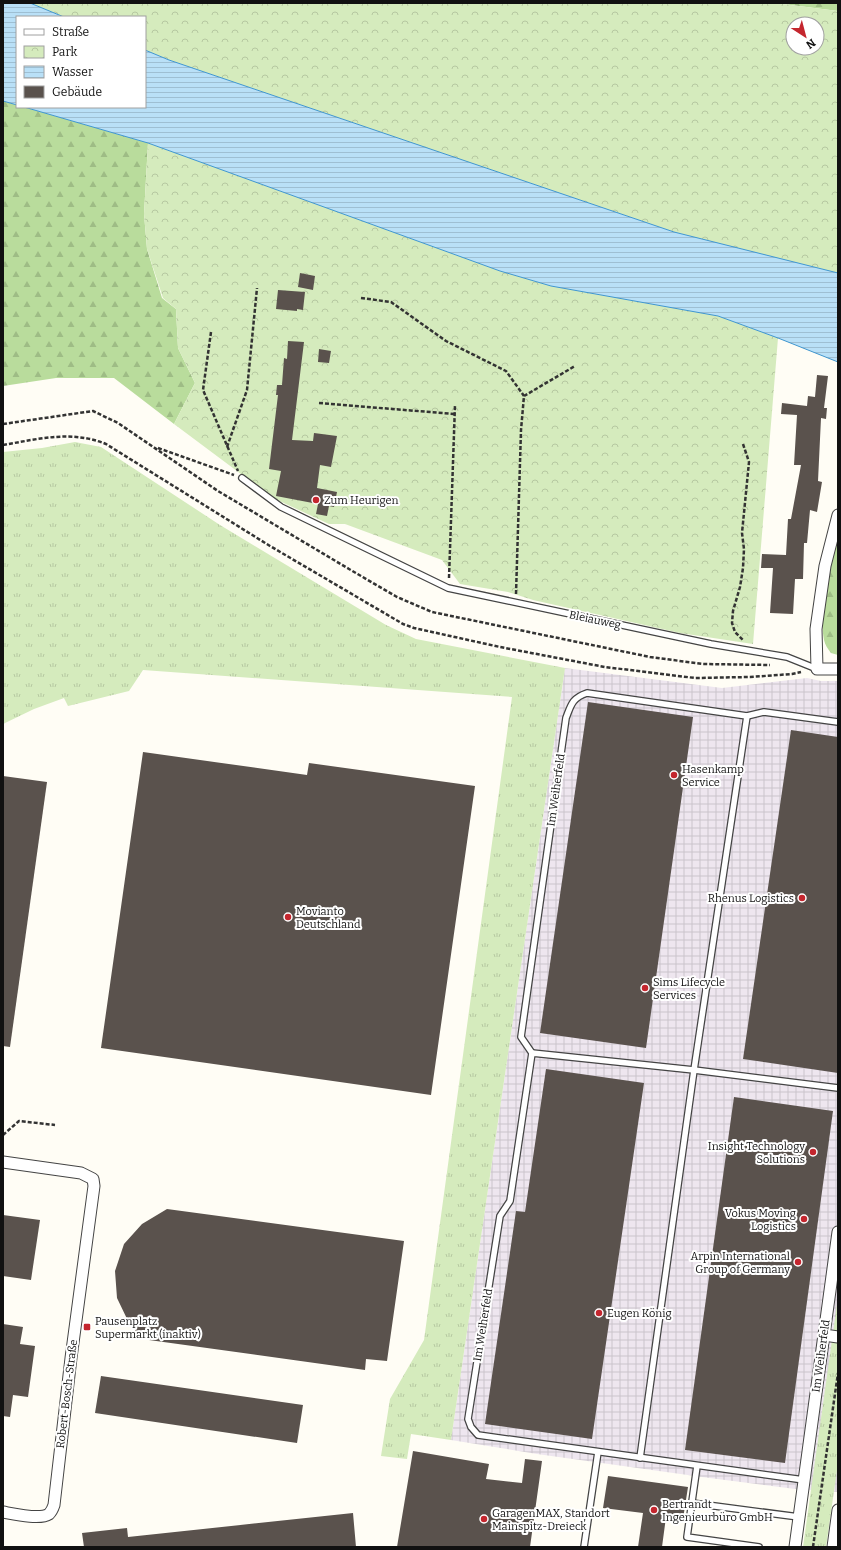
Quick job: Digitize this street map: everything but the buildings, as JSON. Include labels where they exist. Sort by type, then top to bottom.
[{"type":"street","points":[[838,515],[825,566],[816,629],[817,669],[838,669]]},
{"type":"street","name":"Robert-Bosch-Straße","points":[[3,1162],[81,1173],[93,1179],[94,1186],[71,1358],[54,1505],[50,1513],[45,1516],[36,1517],[3,1512]]},
{"type":"street","name":"Im Weiherfeld","points":[[795,1547],[838,1232]]},
{"type":"street","points":[[824,1335],[838,1337]]},
{"type":"street","points":[[833,1547],[838,1510]]},
{"type":"lane","name":"Bleiauweg","points":[[242,478],[281,507],[448,588],[710,644],[787,657],[817,669]]},
{"type":"lane","name":"Im Weiherfeld","points":[[804,1480],[478,1435],[470,1427],[468,1419],[500,1216],[510,1201],[532,1053],[521,1037],[566,718],[572,703],[578,696],[587,693],[747,716],[764,712],[838,722]]},
{"type":"lane","points":[[640,1458],[694,1070],[747,716]]},
{"type":"lane","points":[[532,1053],[694,1070],[838,1088]]},
{"type":"lane","points":[[584,1547],[598,1452]]},
{"type":"lane","points":[[697,1466],[687,1537],[759,1547]]},
{"type":"lane","points":[[692,1503],[799,1517]]},
{"type":"path","points":[[227,447],[247,390],[257,288]]},
{"type":"path","points":[[361,298],[391,302],[446,341],[506,371],[524,396],[521,430],[516,602]]},
{"type":"path","points":[[211,332],[203,390],[242,478]]},
{"type":"path","points":[[524,396],[575,366]]},
{"type":"path","points":[[319,403],[454,414]]},
{"type":"path","points":[[448,588],[455,405]]},
{"type":"path","points":[[3,445],[65,436],[93,438],[106,444],[276,550],[403,624],[414,628],[500,647],[605,667],[695,678],[792,674],[817,669]]},
{"type":"path","points":[[743,444],[748,462],[742,533],[744,549],[743,568],[740,587],[733,611],[732,623],[735,632],[755,652]]},
{"type":"path","points":[[154,447],[242,478]]},
{"type":"path","points":[[3,1135],[19,1120],[55,1124]]},
{"type":"path","name":"Im Weiherfeld","points":[[813,1547],[838,1373]]},
{"type":"shaded area","points":[[565,668],[722,688],[807,678],[821,681],[838,681],[838,1492],[795,1489],[702,1477],[537,1454],[451,1440]]},
{"type":"green space","points":[[30,3],[775,3],[838,11],[838,273],[674,232],[169,60],[146,50],[146,16],[62,16]]},
{"type":"green space","points":[[775,3],[838,3],[838,11]]},
{"type":"green space","points":[[3,101],[16,105],[16,108],[27,108],[148,143],[144,214],[147,249],[162,298],[176,309],[178,348],[195,383],[174,424],[114,378],[56,378],[3,386]]},
{"type":"green space","points":[[148,143],[500,271],[551,286],[718,316],[778,338],[753,644],[680,633],[533,600],[508,592],[460,584],[442,560],[345,524],[329,524],[273,498],[174,424],[195,383],[178,348],[176,309],[163,298],[147,249],[144,214]]},
{"type":"green space","points":[[75,442],[101,447],[220,525],[386,625],[416,639],[565,668],[451,1440],[411,1434],[407,1459],[381,1456],[390,1399],[424,1340],[512,697],[143,670],[129,691],[68,706],[64,698],[34,709],[3,724],[3,452],[42,448]]},
{"type":"green space","points":[[838,531],[838,655],[831,653],[825,644],[822,614],[825,585]]},
{"type":"green space","points":[[838,1297],[838,1463],[826,1547],[803,1547]]},
{"type":"water","points":[[3,3],[30,3],[62,16],[16,16],[16,105],[3,101]]},
{"type":"water","points":[[146,50],[169,60],[674,232],[838,273],[838,362],[718,316],[551,286],[500,271],[148,143],[27,108],[146,108]]},
{"type":"place","name":"Zum Heurigen","points":[[316,500]]},
{"type":"place","name":"Hasenkamp Service","points":[[674,775]]},
{"type":"place","name":"Rhenus Logistics","points":[[802,898]]},
{"type":"place","name":"Movianto Deutschland","points":[[288,917]]},
{"type":"place","name":"Sims Lifecycle Services","points":[[645,988]]},
{"type":"place","name":"Insight Technology Solutions","points":[[813,1152]]},
{"type":"place","name":"Vokus Moving Logistics","points":[[804,1219]]},
{"type":"place","name":"Arpin International Group of Germany","points":[[798,1262]]},
{"type":"place","name":"Eugen König","points":[[599,1313]]},
{"type":"place","name":"Pausenplatz Supermarkt (inaktiv)","points":[[87,1327]]},
{"type":"place","name":"Bertrandt Ingenieurbüro GmbH","points":[[654,1510]]},
{"type":"place","name":"GaragenMAX, Standort Mainspitz-Dreieck","points":[[484,1519]]}]
